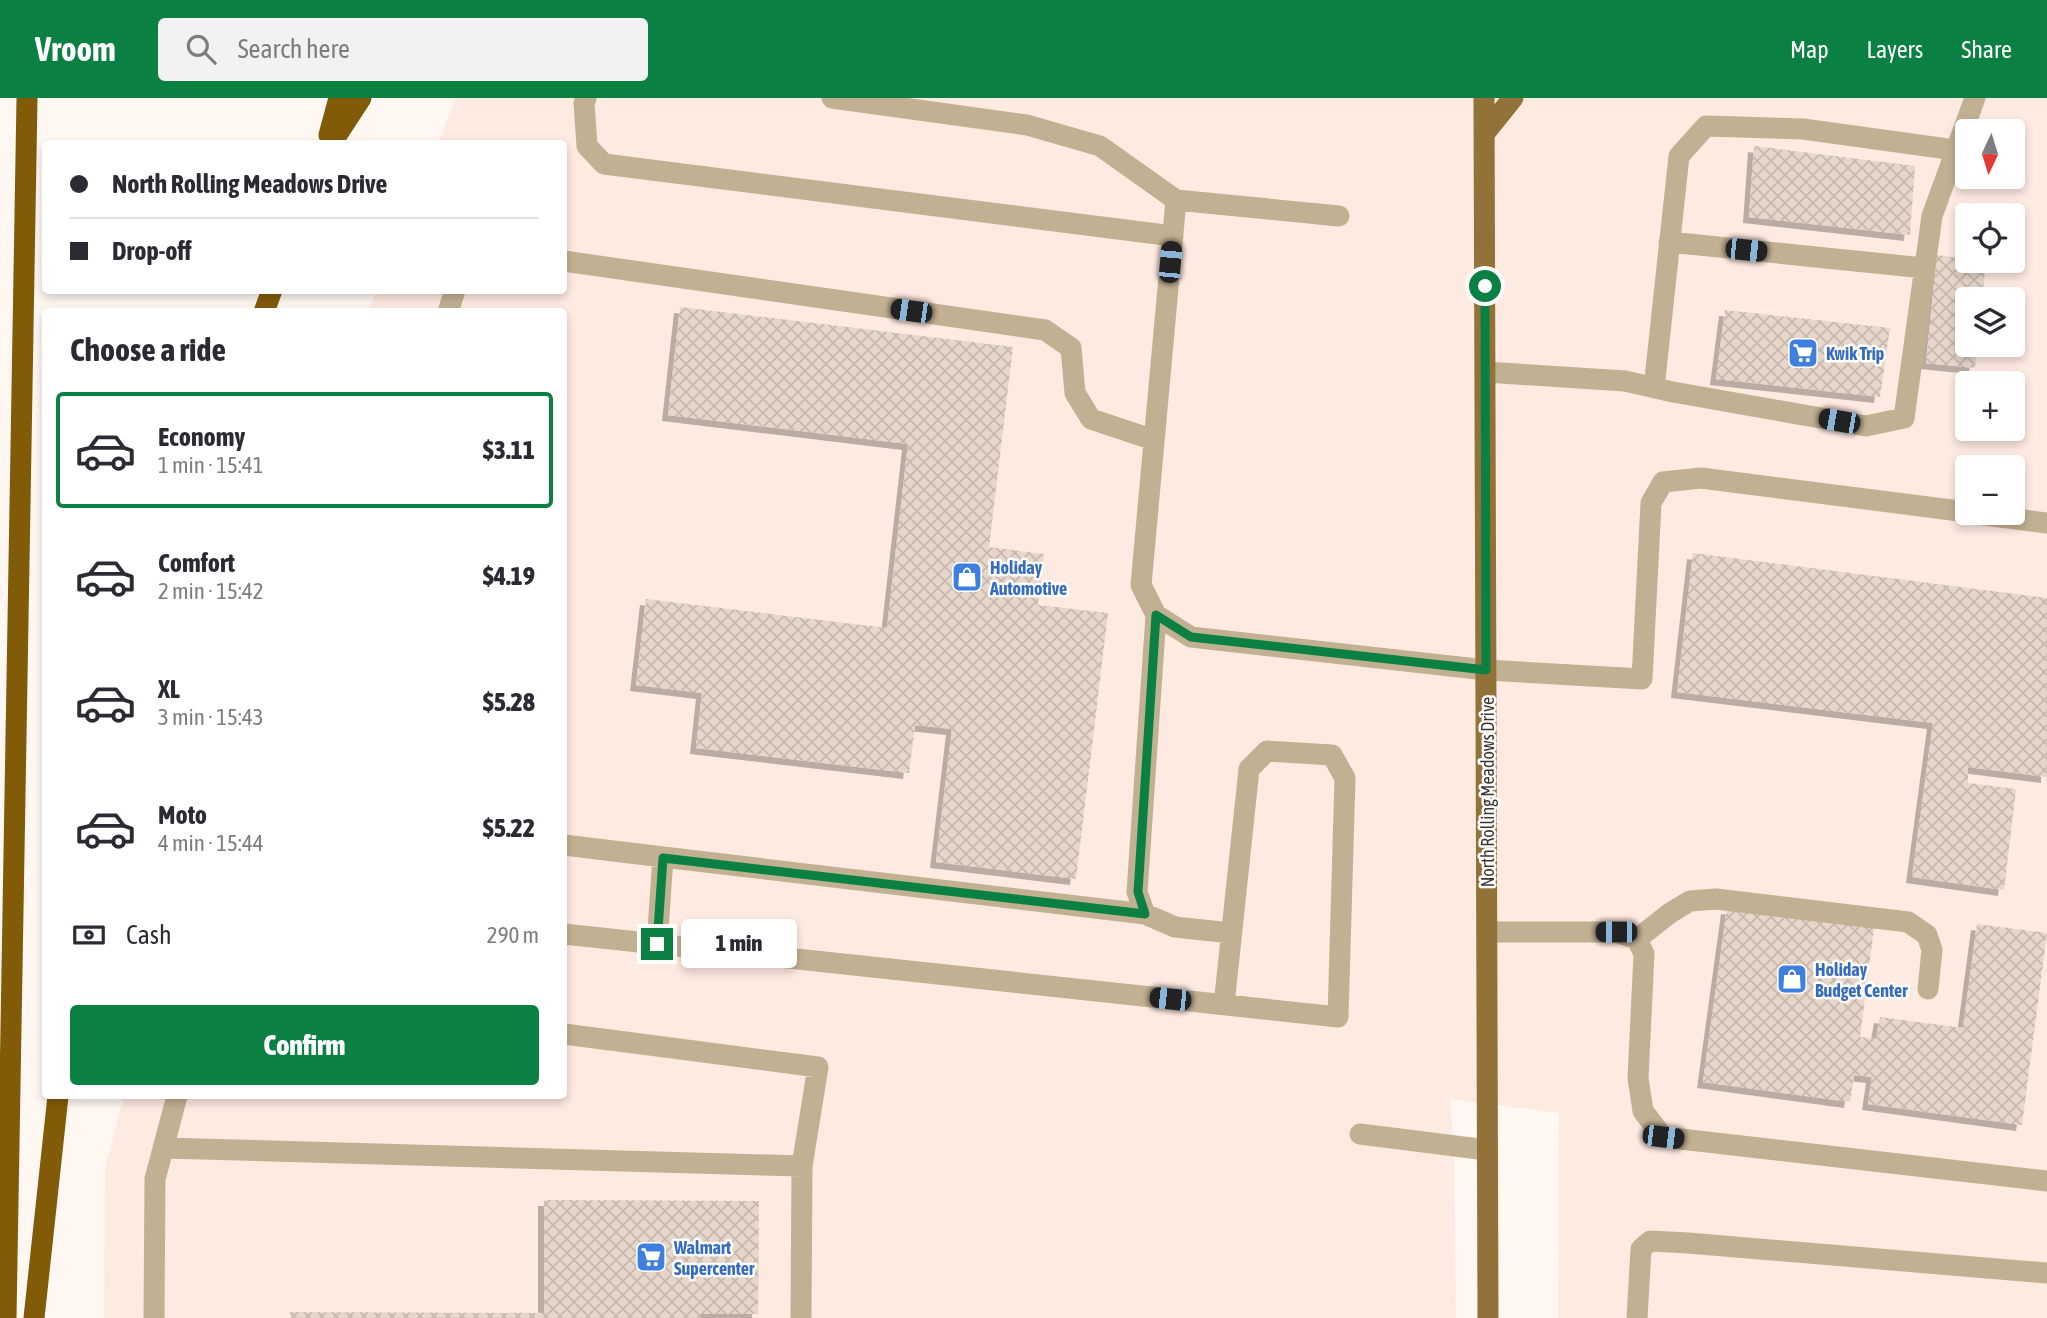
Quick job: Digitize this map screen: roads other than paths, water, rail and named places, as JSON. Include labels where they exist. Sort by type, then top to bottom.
[{"type":"highway","points":[[6,1318],[27,98]]},
{"type":"highway","points":[[330,140],[339,98]]},
{"type":"highway","points":[[332,140],[361,98]]},
{"type":"highway","points":[[34,1318],[58,1099]]},
{"type":"main road","points":[[1484,134],[1513,98]]},
{"type":"main road","name":"North Rolling Meadows Drive","points":[[1482,100],[1488,1318]]},
{"type":"lane","points":[[586,98],[584,103],[587,146],[604,164],[1172,236]]},
{"type":"lane","points":[[832,98],[1027,125],[1100,145],[1175,200],[1339,216]]},
{"type":"lane","points":[[1967,119],[1975,98]]},
{"type":"lane","points":[[1485,372],[1625,381],[1654,388],[1866,426],[1904,418],[1932,216],[1955,150],[1803,130],[1706,127],[1679,156],[1654,388]]},
{"type":"lane","points":[[1145,914],[1138,892],[1156,615],[1141,585],[1175,200]]},
{"type":"lane","points":[[1670,243],[1924,268]]},
{"type":"lane","points":[[567,261],[1045,330],[1071,348],[1075,393],[1090,419],[1154,440]]},
{"type":"lane","points":[[1156,615],[1191,637],[1486,670],[1642,679],[1651,503],[1663,482],[1701,478],[1955,511]]},
{"type":"lane","points":[[2025,520],[2047,523]]},
{"type":"lane","points":[[567,934],[1224,1005],[1338,1017],[1345,778],[1332,755],[1267,751],[1249,769],[1224,1005]]},
{"type":"lane","points":[[567,845],[1145,914],[1175,927],[1231,933]]},
{"type":"lane","points":[[657,944],[663,858]]},
{"type":"lane","points":[[1637,939],[1690,901],[1716,899],[1909,922],[1927,935],[1932,950],[1928,989]]},
{"type":"lane","points":[[1487,932],[1616,932],[1637,939],[1644,954],[1638,1078],[1643,1111],[1663,1137],[2047,1181]]},
{"type":"lane","points":[[567,1034],[818,1067],[802,1166],[801,1318]]},
{"type":"lane","points":[[154,1318],[155,1179],[176,1099]]},
{"type":"lane","points":[[1360,1134],[1487,1150]]},
{"type":"lane","points":[[163,1148],[802,1166]]},
{"type":"lane","points":[[1637,1318],[1641,1249],[1650,1241],[2047,1273]]},
{"type":"place","name":"Kwik Trip","points":[[1803,353]]},
{"type":"place","name":"Holiday Automotive","points":[[967,577]]},
{"type":"place","name":"Holiday Budget Center","points":[[1792,979]]},
{"type":"place","name":"Walmart Supercenter","points":[[651,1257]]}]
